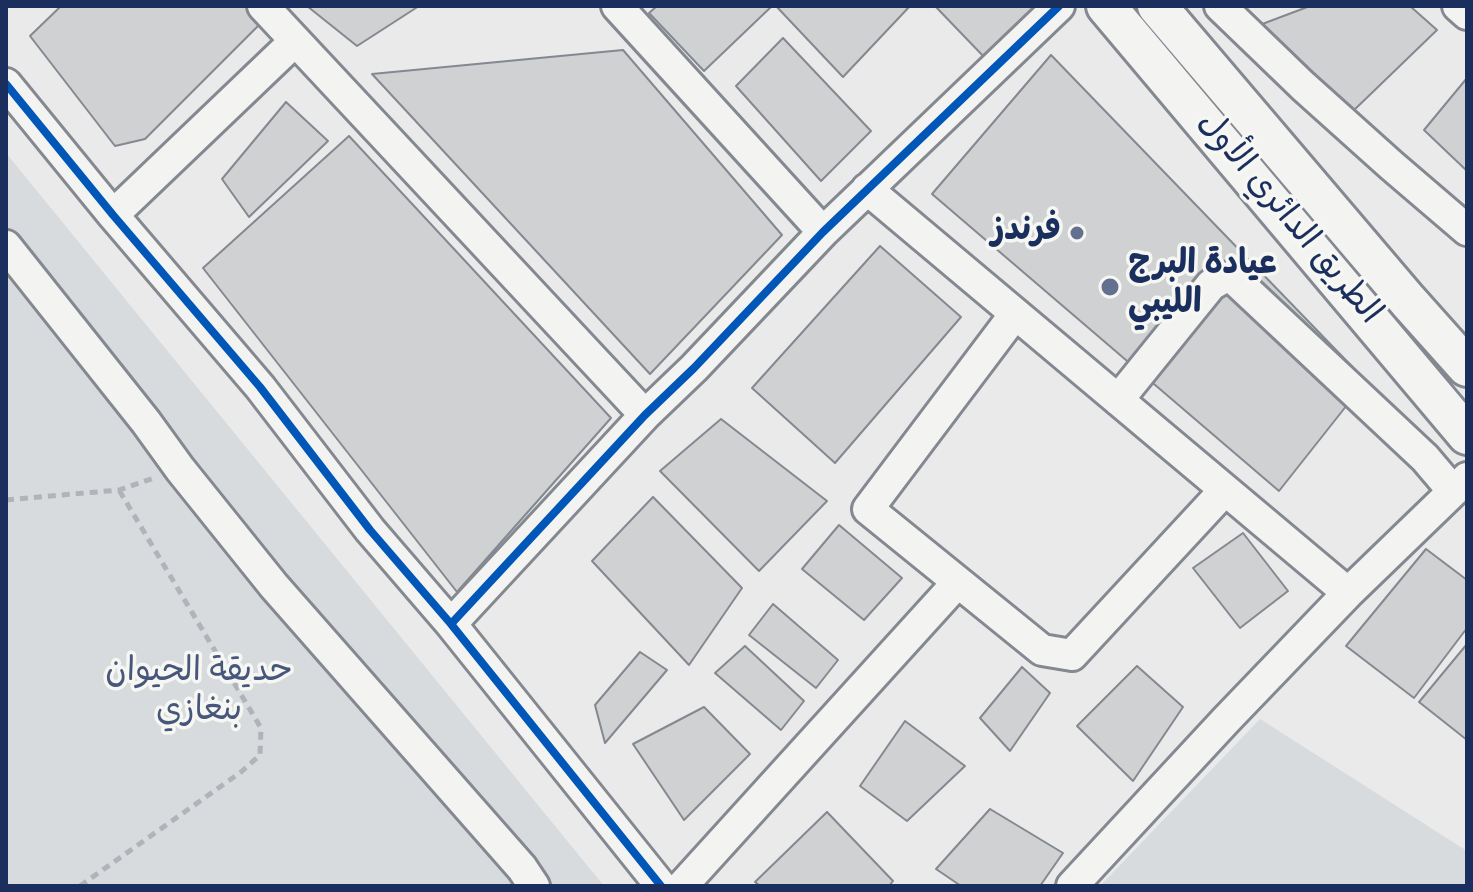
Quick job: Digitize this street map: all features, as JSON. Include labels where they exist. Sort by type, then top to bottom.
[{"type":"main road","name":"الطريق الدائري الأول","points":[[1106,6],[1467,435]]},
{"type":"main road","name":"الطريق الدائري الأول","points":[[1157,6],[1467,367]]},
{"type":"street","points":[[263,6],[645,415]]},
{"type":"street","points":[[617,6],[823,232]]},
{"type":"street","points":[[451,624],[645,415],[823,232],[1059,6]]},
{"type":"street","points":[[1220,6],[1325,106],[1467,230]]},
{"type":"street","points":[[1458,6],[1467,14]]},
{"type":"street","points":[[113,215],[295,41]]},
{"type":"street","points":[[6,84],[260,387],[370,530],[451,624],[661,886]]},
{"type":"street","points":[[867,189],[1348,593]]},
{"type":"street","points":[[6,246],[274,586],[522,868],[534,886]]},
{"type":"street","points":[[1072,886],[1348,593],[1460,485],[1425,458],[1232,277],[1211,285],[1118,400]]},
{"type":"street","points":[[1015,314],[868,509],[1042,650],[1072,655],[1224,491]]},
{"type":"street","points":[[682,886],[958,582]]},
{"type":"path","points":[[6,500],[119,490],[180,469]]},
{"type":"path","points":[[80,886],[241,772],[260,755],[261,728],[119,490]]},
{"type":"green space","name":"حديقة الحيوان بنغازي","points":[[6,153],[604,886],[6,886]]},
{"type":"green space","points":[[1260,719],[1467,851],[1467,886],[1100,886]]},
{"type":"building","points":[[61,6],[248,6],[262,22],[145,139],[115,146],[30,36]]},
{"type":"building","points":[[307,6],[419,6],[357,46]]},
{"type":"building","points":[[657,6],[772,6],[704,71],[649,13]]},
{"type":"building","points":[[776,6],[910,6],[843,77]]},
{"type":"building","points":[[935,6],[1040,6],[986,59]]},
{"type":"building","points":[[1310,6],[1410,6],[1437,30],[1351,113],[1257,26]]},
{"type":"building","points":[[783,38],[871,131],[821,181],[736,86]]},
{"type":"building","points":[[623,50],[782,235],[650,374],[372,74]]},
{"type":"building","points":[[1051,55],[1366,381],[1279,491],[932,194]]},
{"type":"building","points":[[1467,78],[1467,171],[1424,130]]},
{"type":"building","points":[[286,102],[328,141],[249,217],[222,179]]},
{"type":"building","points":[[349,136],[611,418],[457,592],[203,268]]},
{"type":"building","points":[[880,246],[961,317],[835,463],[752,388]]},
{"type":"building","points":[[721,419],[827,501],[759,571],[660,471]]},
{"type":"building","points":[[653,497],[742,588],[689,665],[592,561]]},
{"type":"building","points":[[839,525],[902,578],[864,620],[802,569]]},
{"type":"building","points":[[1243,533],[1288,591],[1240,628],[1193,568]]},
{"type":"building","points":[[1426,549],[1467,580],[1467,628],[1414,698],[1346,646]]},
{"type":"building","points":[[773,604],[838,660],[816,688],[749,635]]},
{"type":"building","points":[[1467,644],[1467,740],[1419,702]]},
{"type":"building","points":[[745,646],[804,701],[781,730],[715,673]]},
{"type":"building","points":[[640,652],[667,670],[605,743],[595,705]]},
{"type":"building","points":[[1137,666],[1183,707],[1133,781],[1077,726]]},
{"type":"building","points":[[1022,667],[1050,693],[1010,751],[980,718]]},
{"type":"building","points":[[704,707],[750,754],[684,820],[633,744]]},
{"type":"building","points":[[905,721],[965,766],[907,821],[860,786]]},
{"type":"building","points":[[990,809],[1063,853],[1040,886],[961,886],[936,869]]},
{"type":"building","points":[[827,812],[893,881],[889,886],[760,886],[755,882]]},
{"type":"cycle path","points":[[451,624],[645,415],[823,232],[1059,6]]},
{"type":"cycle path","points":[[6,84],[260,387],[370,530],[451,624],[661,886]]},
{"type":"place","name":"فرندز","points":[[1077,233]]},
{"type":"place","name":"عيادة البرج الليبي","points":[[1110,287]]}]
